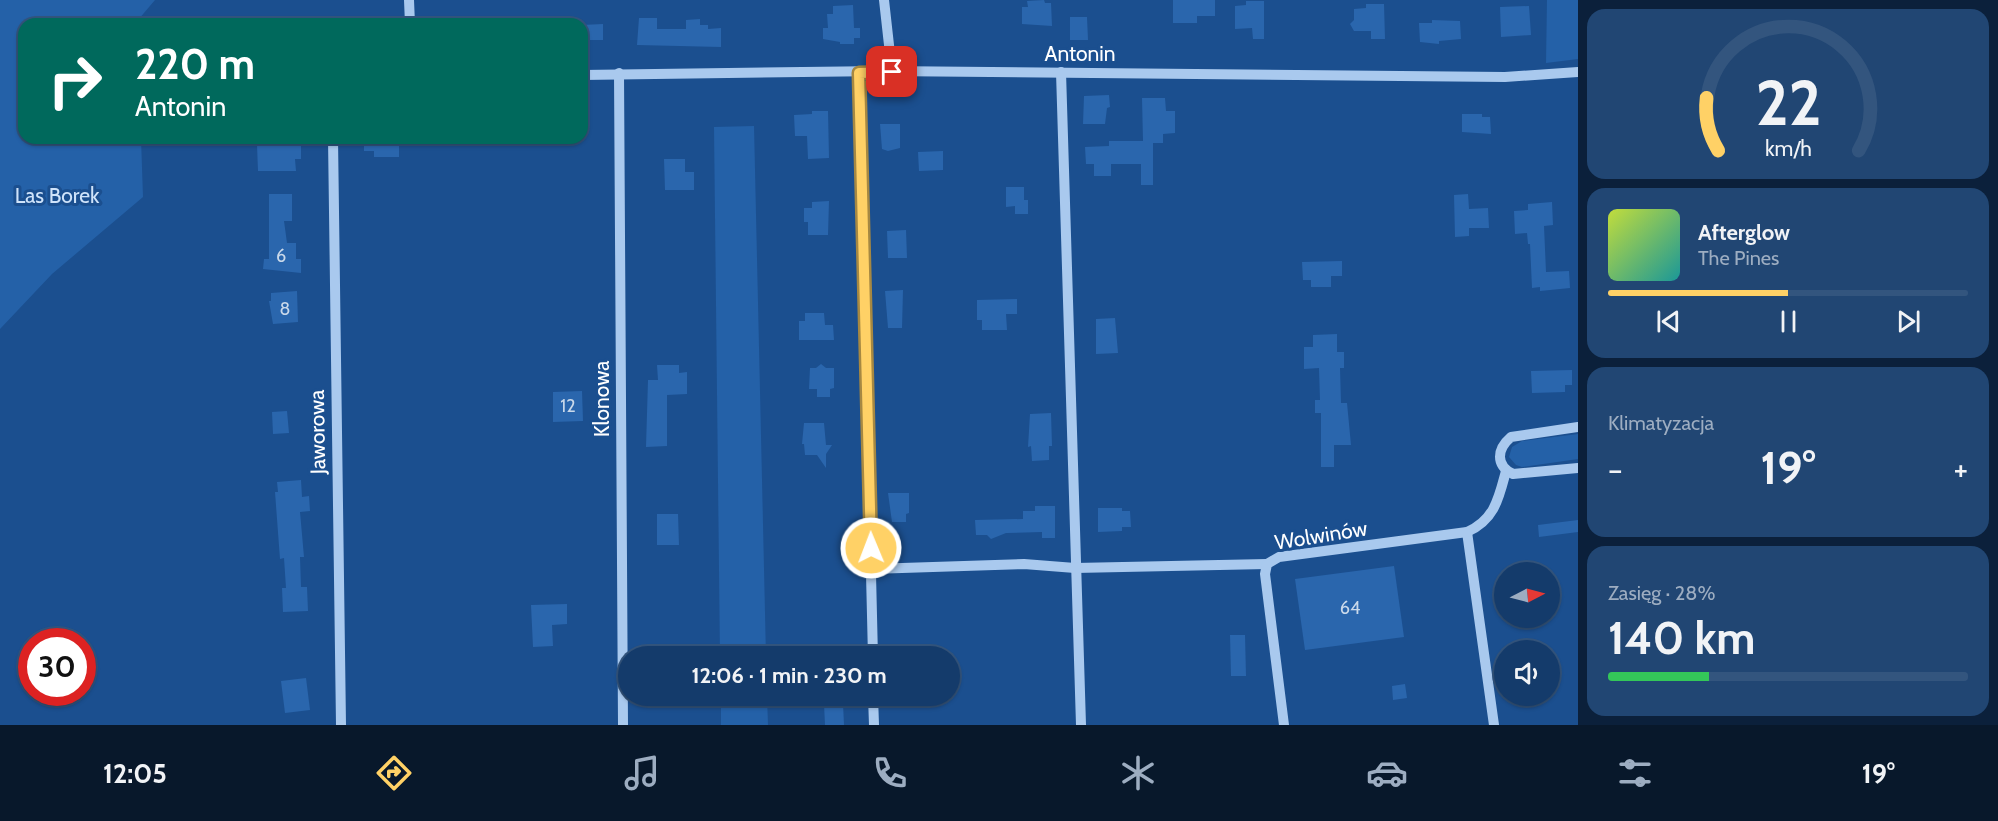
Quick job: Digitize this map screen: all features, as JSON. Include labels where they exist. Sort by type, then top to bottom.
[{"type":"street","points":[[409,0],[410,18]]},
{"type":"street","points":[[884,0],[892,72]]},
{"type":"street","points":[[1061,72],[1075,568],[1082,725]]},
{"type":"street","name":"Antonin","points":[[588,75],[1061,72],[1505,76],[1578,72]]},
{"type":"street","points":[[859,73],[873,646]]},
{"type":"street","name":"Klonowa","points":[[619,74],[623,725]]},
{"type":"street","name":"Jaworowa","points":[[333,144],[341,725]]},
{"type":"street","name":"Wolwinów","points":[[1284,725],[1265,574],[1267,564],[1279,557],[1467,532],[1478,527],[1498,503],[1506,471],[1502,466],[1500,451],[1511,437],[1578,427]]},
{"type":"street","points":[[1506,471],[1522,474],[1578,468]]},
{"type":"street","points":[[1467,532],[1494,725]]},
{"type":"street","points":[[871,569],[1024,564],[1075,568],[1267,564]]},
{"type":"street","points":[[873,706],[874,725]]},
{"type":"green space","name":"Las Borek","points":[[0,0],[155,0],[140,18],[18,18],[18,144],[141,144],[143,197],[52,274],[0,329]]},
{"type":"green space","points":[[1547,0],[1578,0],[1578,59],[1546,63]]},
{"type":"green space","points":[[754,126],[766,646],[720,646],[714,127]]},
{"type":"green space","points":[[1578,434],[1578,459],[1522,467],[1516,465],[1509,457],[1512,447],[1522,441]]},
{"type":"green space","points":[[721,706],[767,706],[768,725],[721,725]]},
{"type":"building","points":[[1044,0],[1045,3],[1051,3],[1052,26],[1022,24],[1022,7],[1028,7],[1027,1]]},
{"type":"building","points":[[1173,0],[1215,0],[1215,16],[1197,16],[1197,23],[1173,23]]},
{"type":"building","points":[[1246,1],[1264,1],[1264,39],[1253,39],[1252,28],[1235,29],[1235,6],[1246,5]]},
{"type":"building","points":[[1366,4],[1384,4],[1385,39],[1371,39],[1371,31],[1354,31],[1350,24],[1354,20],[1354,9],[1366,8]]},
{"type":"building","points":[[853,5],[854,28],[860,28],[860,38],[854,38],[854,44],[840,44],[840,42],[823,39],[823,28],[828,28],[827,14],[833,14],[833,6]]},
{"type":"building","points":[[1529,6],[1531,35],[1501,37],[1500,7]]},
{"type":"building","points":[[1070,17],[1087,17],[1088,40],[1070,40]]},
{"type":"building","points":[[639,18],[657,18],[657,29],[686,29],[686,20],[700,19],[700,25],[708,25],[708,29],[721,28],[721,47],[637,45]]},
{"type":"building","points":[[1432,20],[1460,21],[1461,39],[1439,41],[1439,44],[1420,42],[1419,23],[1432,23]]},
{"type":"building","points":[[603,24],[603,40],[588,40],[588,25]]},
{"type":"building","points":[[1109,95],[1110,107],[1107,108],[1105,124],[1083,124],[1084,96]]},
{"type":"building","points":[[1142,98],[1165,98],[1166,111],[1175,111],[1175,133],[1163,134],[1163,143],[1153,143],[1153,185],[1141,185],[1141,164],[1111,164],[1111,176],[1094,176],[1094,164],[1086,164],[1085,147],[1109,146],[1109,141],[1143,141]]},
{"type":"building","points":[[812,111],[828,111],[829,158],[808,159],[807,136],[795,136],[794,115],[812,114]]},
{"type":"building","points":[[1462,114],[1482,114],[1482,117],[1490,117],[1491,134],[1462,132]]},
{"type":"building","points":[[880,124],[900,124],[900,148],[888,151],[882,149]]},
{"type":"building","points":[[301,144],[301,159],[295,159],[296,171],[258,171],[257,145]]},
{"type":"building","points":[[364,144],[399,144],[399,157],[374,157],[374,151],[364,151]]},
{"type":"building","points":[[943,151],[943,170],[919,171],[918,152]]},
{"type":"building","points":[[664,159],[685,159],[685,172],[694,172],[694,190],[665,190]]},
{"type":"building","points":[[1006,187],[1024,187],[1024,200],[1028,200],[1028,214],[1015,214],[1015,206],[1006,207]]},
{"type":"building","points":[[269,194],[292,194],[292,221],[284,221],[287,243],[296,243],[296,259],[301,259],[301,273],[263,269],[264,259],[269,259]]},
{"type":"building","points":[[1468,194],[1469,209],[1488,208],[1489,228],[1469,228],[1469,236],[1455,237],[1454,195]]},
{"type":"building","points":[[829,201],[828,235],[808,235],[808,222],[804,222],[804,208],[812,208],[812,202]]},
{"type":"building","points":[[1552,202],[1553,225],[1544,226],[1546,272],[1569,271],[1570,288],[1540,291],[1540,287],[1532,288],[1530,244],[1528,244],[1527,233],[1515,234],[1514,211],[1528,210],[1528,204]]},
{"type":"building","points":[[906,230],[907,258],[888,258],[887,231]]},
{"type":"building","points":[[1342,261],[1342,276],[1331,276],[1331,287],[1311,287],[1311,280],[1303,280],[1302,262]]},
{"type":"building","points":[[903,290],[902,328],[888,328],[885,291]]},
{"type":"building","points":[[297,291],[298,322],[273,324],[269,301],[271,301],[271,293]]},
{"type":"building","points":[[1017,299],[1017,314],[1006,314],[1007,330],[982,330],[982,320],[977,320],[977,300]]},
{"type":"building","points":[[805,313],[824,313],[825,325],[833,325],[834,340],[799,340],[799,321],[805,321]]},
{"type":"building","points":[[1115,318],[1118,353],[1096,354],[1096,319]]},
{"type":"building","points":[[1337,334],[1337,352],[1344,352],[1344,368],[1340,368],[1341,403],[1347,403],[1351,445],[1334,445],[1334,467],[1321,467],[1321,413],[1315,413],[1315,400],[1320,400],[1319,368],[1304,369],[1304,347],[1313,347],[1313,335]]},
{"type":"building","points":[[821,364],[826,368],[834,368],[834,388],[830,389],[830,397],[817,397],[817,389],[809,389],[810,368],[816,368]]},
{"type":"building","points":[[657,365],[679,365],[679,373],[687,372],[687,394],[667,395],[667,446],[646,447],[648,380],[658,380]]},
{"type":"building","points":[[1572,370],[1572,385],[1565,385],[1565,392],[1532,393],[1531,371]]},
{"type":"building","points":[[582,391],[583,421],[553,422],[553,392]]},
{"type":"building","points":[[287,411],[289,433],[273,434],[272,412]]},
{"type":"building","points":[[1051,413],[1052,446],[1049,446],[1049,460],[1032,461],[1031,446],[1028,447],[1030,414]]},
{"type":"building","points":[[804,423],[824,423],[826,445],[832,445],[826,454],[826,468],[817,455],[805,455],[804,444],[802,444]]},
{"type":"building","points":[[301,480],[302,497],[309,496],[310,511],[300,512],[304,557],[300,557],[301,587],[307,587],[308,611],[283,612],[282,588],[286,588],[284,558],[280,559],[275,492],[278,492],[277,482]]},
{"type":"building","points":[[888,493],[909,493],[909,513],[906,514],[906,522],[892,522]]},
{"type":"building","points":[[1035,506],[1055,506],[1055,538],[1042,538],[1042,532],[1006,533],[991,539],[987,535],[976,535],[975,520],[1023,519],[1023,511],[1035,511]]},
{"type":"building","points":[[1098,508],[1122,508],[1122,511],[1130,511],[1131,527],[1122,527],[1122,531],[1098,532]]},
{"type":"building","points":[[657,514],[678,514],[679,545],[657,545]]},
{"type":"building","points":[[1578,520],[1578,532],[1539,537],[1538,525]]},
{"type":"building","points":[[1394,566],[1404,637],[1305,650],[1295,579]]},
{"type":"building","points":[[567,604],[567,624],[552,625],[553,646],[533,647],[531,605]]},
{"type":"building","points":[[1230,635],[1245,635],[1246,676],[1231,676]]},
{"type":"building","points":[[306,678],[310,710],[285,713],[281,681]]},
{"type":"building","points":[[1405,684],[1407,698],[1393,700],[1392,686]]},
{"type":"building","points":[[824,706],[843,706],[844,725],[825,725]]},
{"type":"route","points":[[871,548],[859,73],[892,72]]}]
